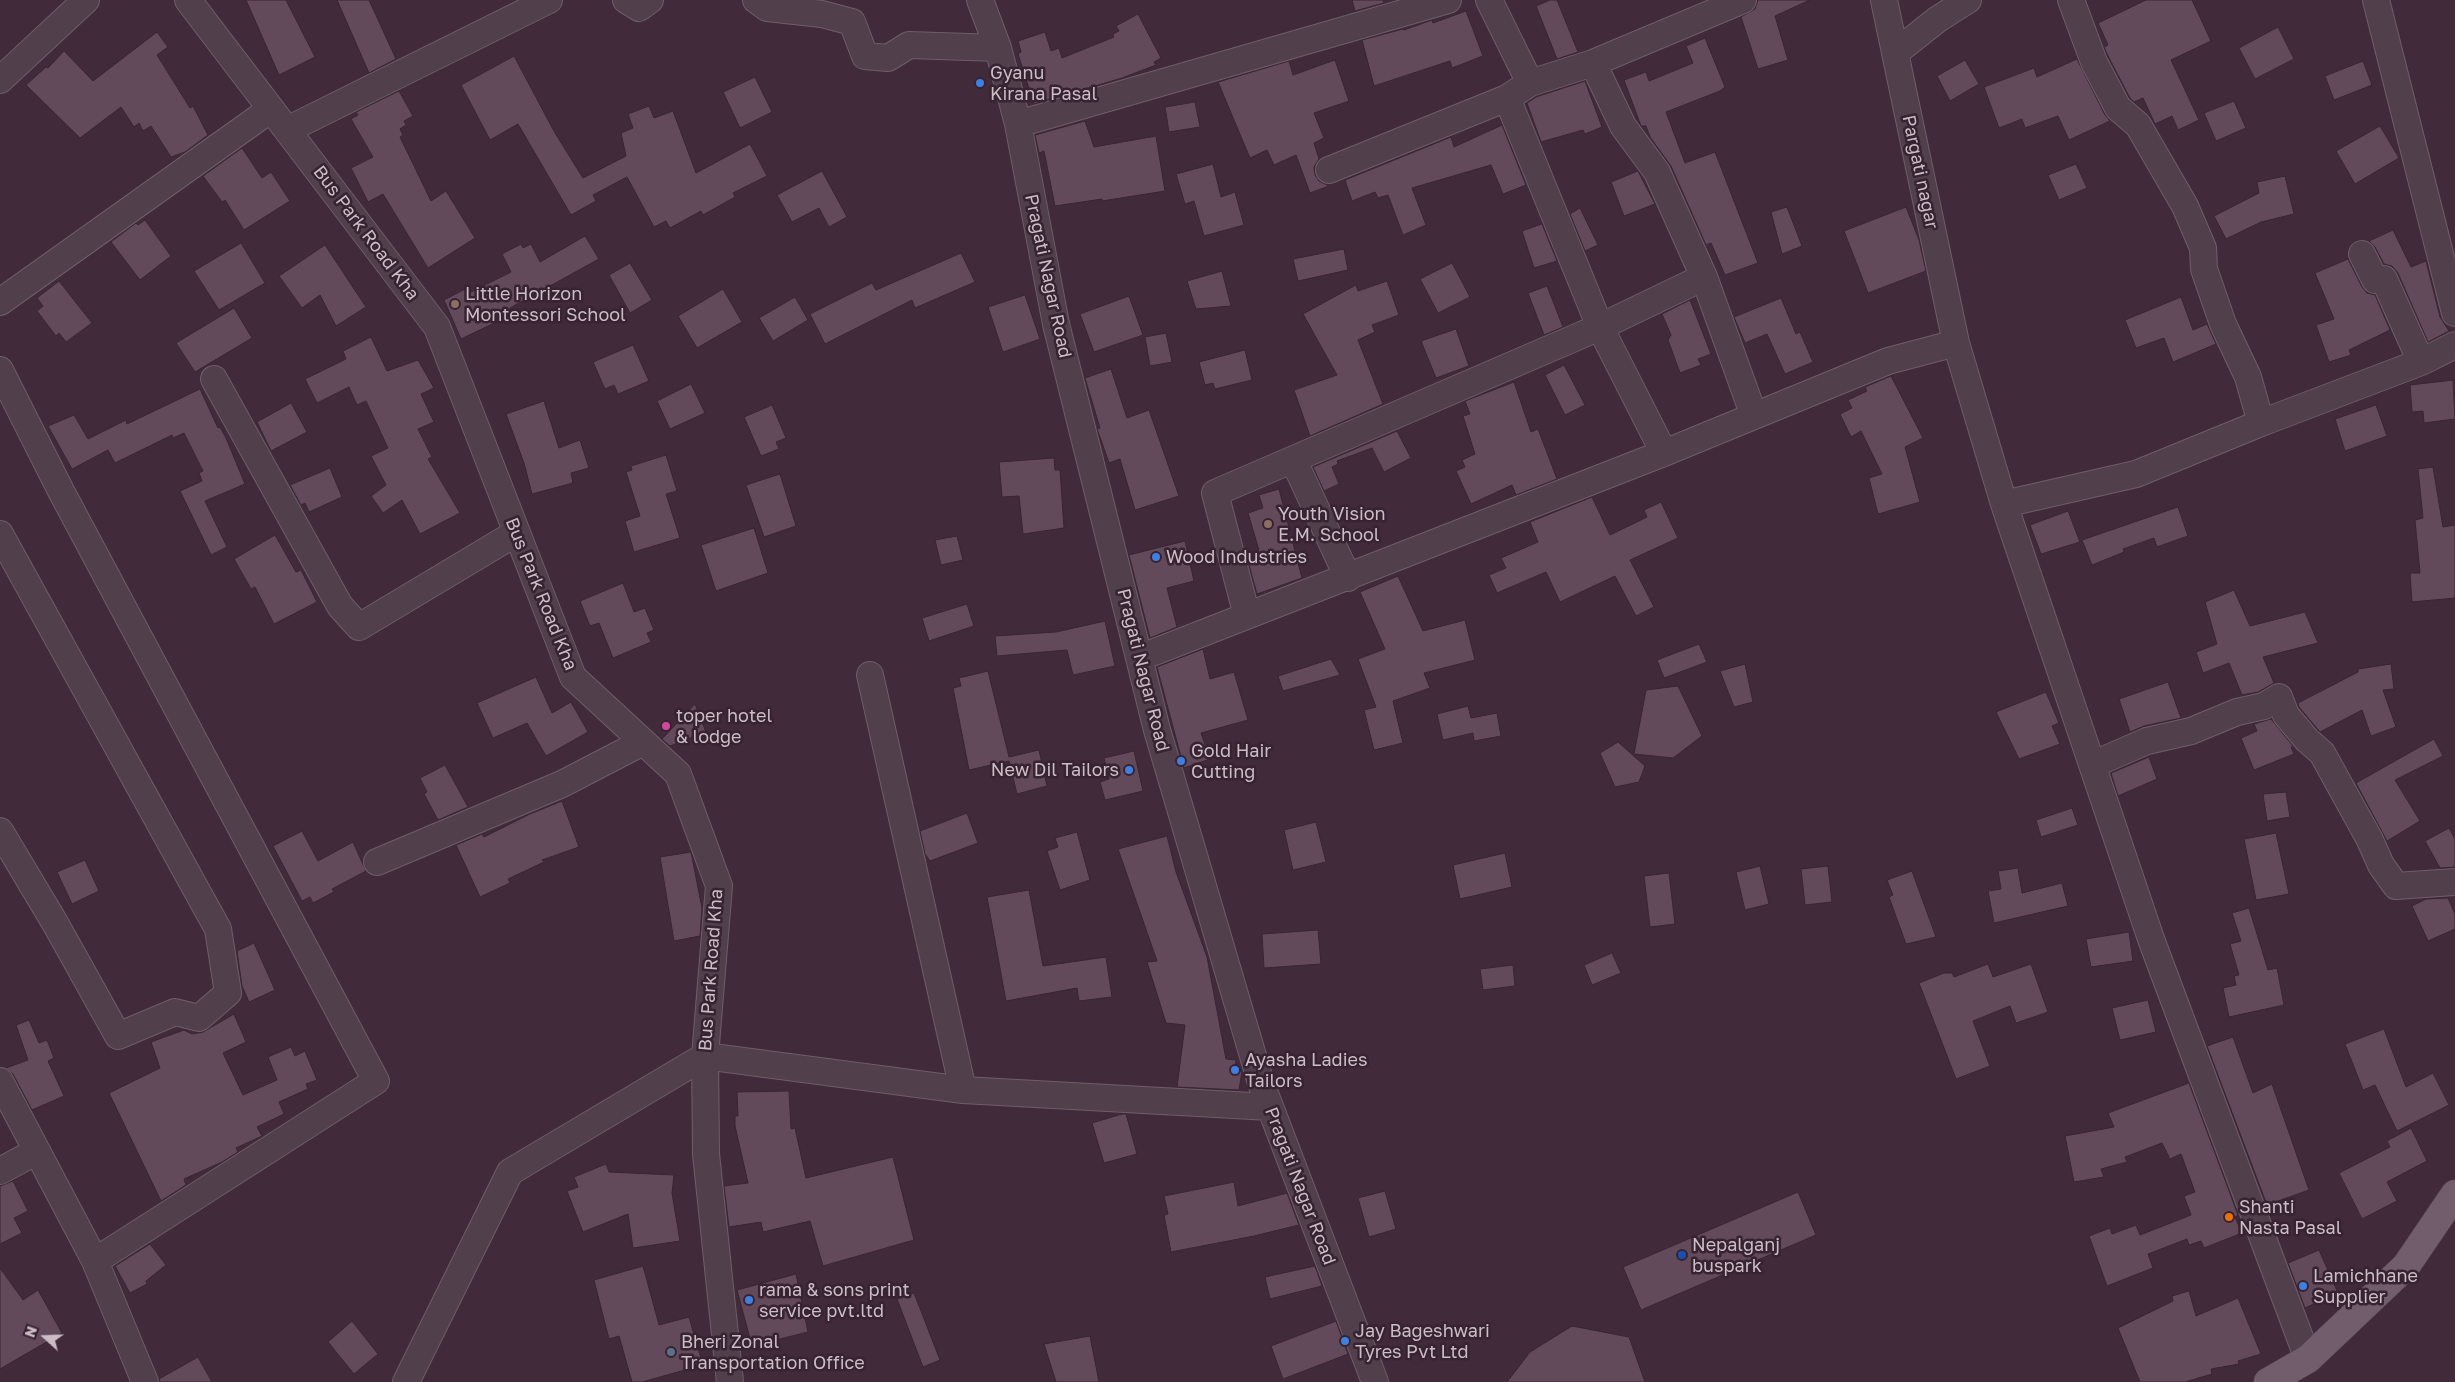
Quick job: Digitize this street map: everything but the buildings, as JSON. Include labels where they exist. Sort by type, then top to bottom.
[{"type":"main road","points":[[2268,1382],[2308,1359],[2406,1266],[2455,1194]]},
{"type":"street","points":[[0,80],[86,0]]},
{"type":"street","name":"Bus Park Road Kha","points":[[188,0],[437,327],[573,677],[678,774],[719,886],[705,1056],[706,1154],[730,1382]]},
{"type":"street","points":[[287,130],[549,0]]},
{"type":"street","points":[[626,0],[639,8],[650,0]]},
{"type":"street","points":[[756,0],[767,8],[822,14],[852,22],[866,56],[888,58],[909,45],[998,48]]},
{"type":"street","name":"Pragati Nagar Road","points":[[980,0],[998,48],[1018,124],[1056,324],[1157,730],[1270,1107],[1375,1382]]},
{"type":"street","points":[[1018,124],[1448,0]]},
{"type":"street","points":[[1489,0],[1530,83]]},
{"type":"street","points":[[1329,170],[1507,98],[1530,83],[1593,63],[1743,0]]},
{"type":"street","name":"Pargati nagar","points":[[1884,0],[1956,343],[2004,504],[2151,939],[2308,1359]]},
{"type":"street","points":[[1895,52],[1938,19],[1968,0]]},
{"type":"street","points":[[2071,0],[2094,62],[2118,108],[2138,124],[2186,206],[2204,248],[2204,269],[2223,324],[2248,377],[2261,422]]},
{"type":"street","points":[[2376,0],[2455,312]]},
{"type":"street","points":[[1593,63],[1623,126],[1657,172],[1704,277],[1754,416]]},
{"type":"street","points":[[1507,98],[1600,327],[1664,453]]},
{"type":"street","points":[[0,302],[271,109]]},
{"type":"street","points":[[2362,254],[2375,280],[2384,279],[2421,362]]},
{"type":"street","points":[[1247,616],[1215,494],[1600,327],[1704,277]]},
{"type":"street","points":[[1139,658],[1664,453],[1888,360],[1956,343]]},
{"type":"street","points":[[2004,504],[2136,474],[2261,422],[2421,362],[2455,345]]},
{"type":"street","points":[[1,373],[61,491],[376,1082],[95,1261]]},
{"type":"street","points":[[214,379],[340,606],[359,627],[516,533]]},
{"type":"street","points":[[1294,461],[1348,578]]},
{"type":"street","points":[[0,534],[218,930],[228,993],[199,1018],[175,1012],[118,1036],[55,923],[0,831]]},
{"type":"street","points":[[870,675],[963,1090]]},
{"type":"street","points":[[2092,765],[2147,742],[2191,731],[2237,712],[2264,706],[2279,697],[2286,715],[2307,740],[2322,753],[2370,840],[2381,865],[2396,886],[2455,882]]},
{"type":"street","points":[[377,862],[562,784],[643,742]]},
{"type":"street","points":[[406,1382],[510,1172],[705,1056],[963,1090],[1270,1107]]},
{"type":"street","points":[[0,1081],[95,1261],[144,1382]]},
{"type":"street","points":[[0,1171],[37,1151]]},
{"type":"place","name":"Gyanu Kirana Pasal","points":[[980,83]]},
{"type":"place","name":"Little Horizon Montessori School","points":[[455,304]]},
{"type":"place","name":"Youth Vision E.M. School","points":[[1268,524]]},
{"type":"place","name":"Wood Industries","points":[[1156,557]]},
{"type":"place","name":"toper hotel & lodge","points":[[666,726]]},
{"type":"place","name":"Gold Hair Cutting","points":[[1181,761]]},
{"type":"place","name":"New Dil Tailors","points":[[1129,770]]},
{"type":"place","name":"Ayasha Ladies Tailors","points":[[1235,1070]]},
{"type":"place","name":"Shanti Nasta Pasal","points":[[2229,1217]]},
{"type":"place","name":"Nepalganj buspark","points":[[1682,1255]]},
{"type":"place","name":"Lamichhane Supplier","points":[[2303,1286]]},
{"type":"place","name":"rama & sons print service pvt.ltd","points":[[749,1300]]},
{"type":"place","name":"Jay Bageshwari Tyres Pvt Ltd","points":[[1345,1341]]},
{"type":"place","name":"Bheri Zonal Transportation Office","points":[[671,1352]]}]
